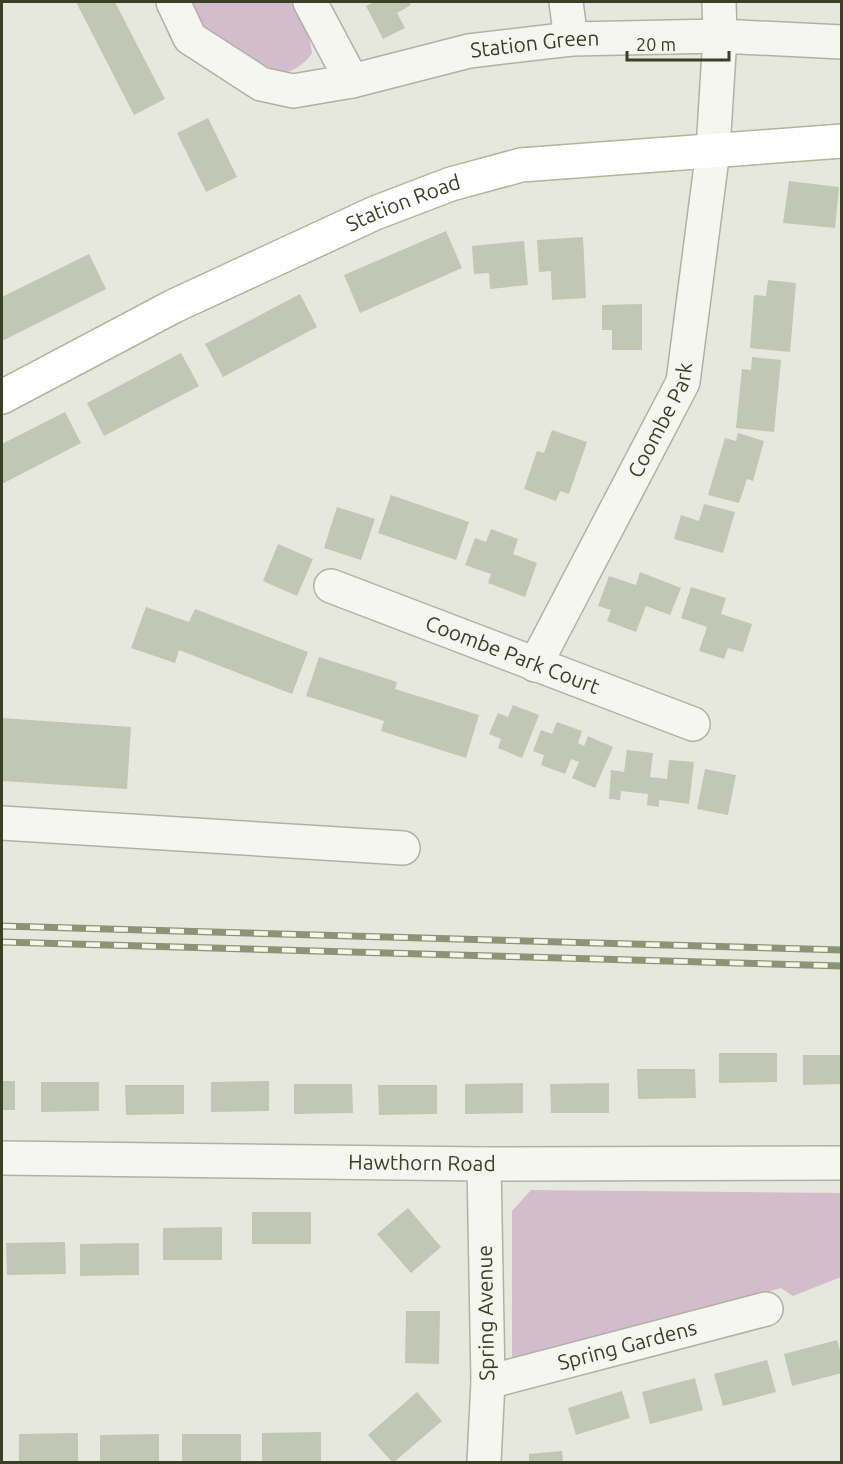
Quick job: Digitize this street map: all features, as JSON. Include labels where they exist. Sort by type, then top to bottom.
[{"type":"main road","name":"Station Road","points":[[2,397],[174,306],[375,213],[451,184],[521,165],[842,141]]},
{"type":"street","name":"Station Green","points":[[173,2],[190,38],[261,84],[293,91],[352,81],[469,51],[572,39],[720,36],[842,42]]},
{"type":"street","points":[[310,2],[352,81]]},
{"type":"street","points":[[566,2],[572,39]]},
{"type":"street","name":"Coombe Park","points":[[535,665],[683,382],[713,150],[720,36],[719,2]]},
{"type":"street","name":"Coombe Park Court","points":[[331,586],[693,724]]},
{"type":"street","points":[[2,823],[403,848]]},
{"type":"street","name":"Hawthorn Road","points":[[2,1158],[484,1164],[842,1163]]},
{"type":"street","name":"Spring Avenue","points":[[484,1164],[488,1382],[484,1462]]},
{"type":"street","name":"Spring Gardens","points":[[488,1382],[766,1310]]},
{"type":"shaded area","points":[[189,2],[292,2],[308,31],[312,53],[304,62],[288,72],[270,73],[204,31]]},
{"type":"shaded area","points":[[531,1190],[841,1193],[841,1277],[793,1296],[781,1288],[512,1365],[512,1211]]},
{"type":"building","points":[[76,2],[115,2],[165,99],[134,115]]},
{"type":"building","points":[[374,2],[409,2],[411,5],[397,13],[405,28],[383,39],[366,6]]},
{"type":"building","points":[[208,118],[237,177],[206,192],[177,133]]},
{"type":"building","points":[[789,181],[839,187],[835,228],[783,223]]},
{"type":"building","points":[[446,231],[462,268],[360,313],[344,275]]},
{"type":"building","points":[[583,237],[586,298],[552,300],[551,271],[539,272],[537,240]]},
{"type":"building","points":[[524,241],[528,285],[490,289],[489,273],[474,274],[472,246]]},
{"type":"building","points":[[89,254],[106,289],[2,341],[2,297]]},
{"type":"building","points":[[768,280],[796,283],[790,352],[750,348],[754,295],[766,296]]},
{"type":"building","points":[[300,294],[317,327],[223,377],[205,344]]},
{"type":"building","points":[[642,304],[642,350],[612,350],[612,330],[602,330],[602,305]]},
{"type":"building","points":[[181,353],[199,386],[104,436],[87,403]]},
{"type":"building","points":[[752,357],[781,360],[774,432],[736,428],[742,369],[751,370]]},
{"type":"building","points":[[65,412],[81,443],[2,484],[2,444]]},
{"type":"building","points":[[552,430],[587,442],[569,494],[560,491],[556,501],[524,489],[537,451],[544,453]]},
{"type":"building","points":[[738,433],[764,441],[753,481],[747,479],[739,503],[708,495],[725,438],[736,441]]},
{"type":"building","points":[[391,495],[469,522],[456,560],[378,533]]},
{"type":"building","points":[[704,504],[735,512],[723,553],[674,539],[681,515],[699,521]]},
{"type":"building","points":[[337,507],[375,519],[361,560],[324,548]]},
{"type":"building","points":[[491,529],[518,539],[513,554],[537,563],[525,597],[488,583],[491,574],[465,565],[475,538],[486,542]]},
{"type":"building","points":[[278,544],[313,559],[297,596],[263,581]]},
{"type":"building","points":[[640,572],[681,588],[670,615],[646,606],[636,632],[607,621],[611,610],[598,606],[609,576],[636,585]]},
{"type":"building","points":[[691,587],[726,598],[721,614],[752,624],[743,652],[728,648],[724,659],[699,651],[707,627],[681,618]]},
{"type":"building","points":[[146,607],[189,622],[195,609],[308,652],[292,694],[179,650],[175,663],[131,648]]},
{"type":"building","points":[[319,657],[397,682],[395,689],[479,715],[466,758],[381,731],[384,721],[306,696]]},
{"type":"building","points":[[513,705],[539,715],[522,758],[498,748],[501,739],[489,734],[498,713],[508,717]]},
{"type":"building","points":[[2,718],[131,727],[127,789],[2,781]]},
{"type":"building","points":[[557,722],[582,731],[578,743],[584,746],[588,736],[613,747],[595,788],[572,778],[579,762],[571,759],[565,774],[541,765],[544,755],[533,751],[541,730],[552,734]]},
{"type":"building","points":[[627,750],[653,753],[650,777],[667,779],[669,760],[694,762],[689,804],[659,800],[659,807],[647,805],[648,794],[621,791],[620,800],[609,799],[611,770],[624,772]]},
{"type":"building","points":[[705,769],[736,775],[728,815],[697,809]]},
{"type":"building","points":[[719,1053],[777,1053],[777,1082],[719,1083]]},
{"type":"building","points":[[803,1055],[842,1055],[842,1084],[803,1085]]},
{"type":"building","points":[[637,1069],[695,1069],[696,1098],[638,1099]]},
{"type":"building","points":[[2,1081],[15,1081],[15,1110],[2,1110]]},
{"type":"building","points":[[269,1081],[269,1111],[211,1112],[211,1082]]},
{"type":"building","points":[[41,1082],[99,1082],[99,1111],[41,1112]]},
{"type":"building","points":[[523,1083],[523,1113],[465,1114],[465,1084]]},
{"type":"building","points":[[609,1083],[609,1113],[551,1113],[550,1084]]},
{"type":"building","points":[[294,1084],[352,1084],[353,1113],[294,1114]]},
{"type":"building","points":[[125,1085],[184,1085],[184,1114],[126,1115]]},
{"type":"building","points":[[378,1085],[437,1085],[437,1114],[379,1115]]},
{"type":"building","points":[[408,1208],[441,1247],[411,1273],[377,1234]]},
{"type":"building","points":[[252,1212],[311,1212],[311,1244],[252,1244]]},
{"type":"building","points":[[222,1227],[222,1260],[163,1260],[163,1228]]},
{"type":"building","points":[[65,1242],[66,1274],[7,1275],[6,1243]]},
{"type":"building","points":[[139,1243],[139,1275],[80,1276],[80,1244]]},
{"type":"building","points":[[406,1311],[440,1311],[439,1364],[405,1363]]},
{"type":"building","points":[[837,1340],[842,1358],[842,1373],[792,1386],[784,1354]]},
{"type":"building","points":[[767,1360],[776,1392],[723,1406],[714,1374]]},
{"type":"building","points":[[695,1378],[703,1410],[650,1424],[642,1392]]},
{"type":"building","points":[[622,1391],[630,1418],[576,1435],[568,1408]]},
{"type":"building","points":[[417,1392],[442,1421],[392,1462],[368,1435]]},
{"type":"building","points":[[321,1432],[321,1462],[262,1462],[262,1433]]},
{"type":"building","points":[[78,1433],[78,1462],[19,1462],[19,1434]]},
{"type":"building","points":[[159,1434],[159,1462],[100,1462],[100,1435]]},
{"type":"building","points":[[182,1434],[241,1434],[241,1462],[182,1462]]},
{"type":"building","points":[[562,1451],[563,1462],[529,1462],[529,1454]]},
{"type":"railway","points":[[2,926],[842,950]]},
{"type":"railway","points":[[2,942],[842,966]]}]
